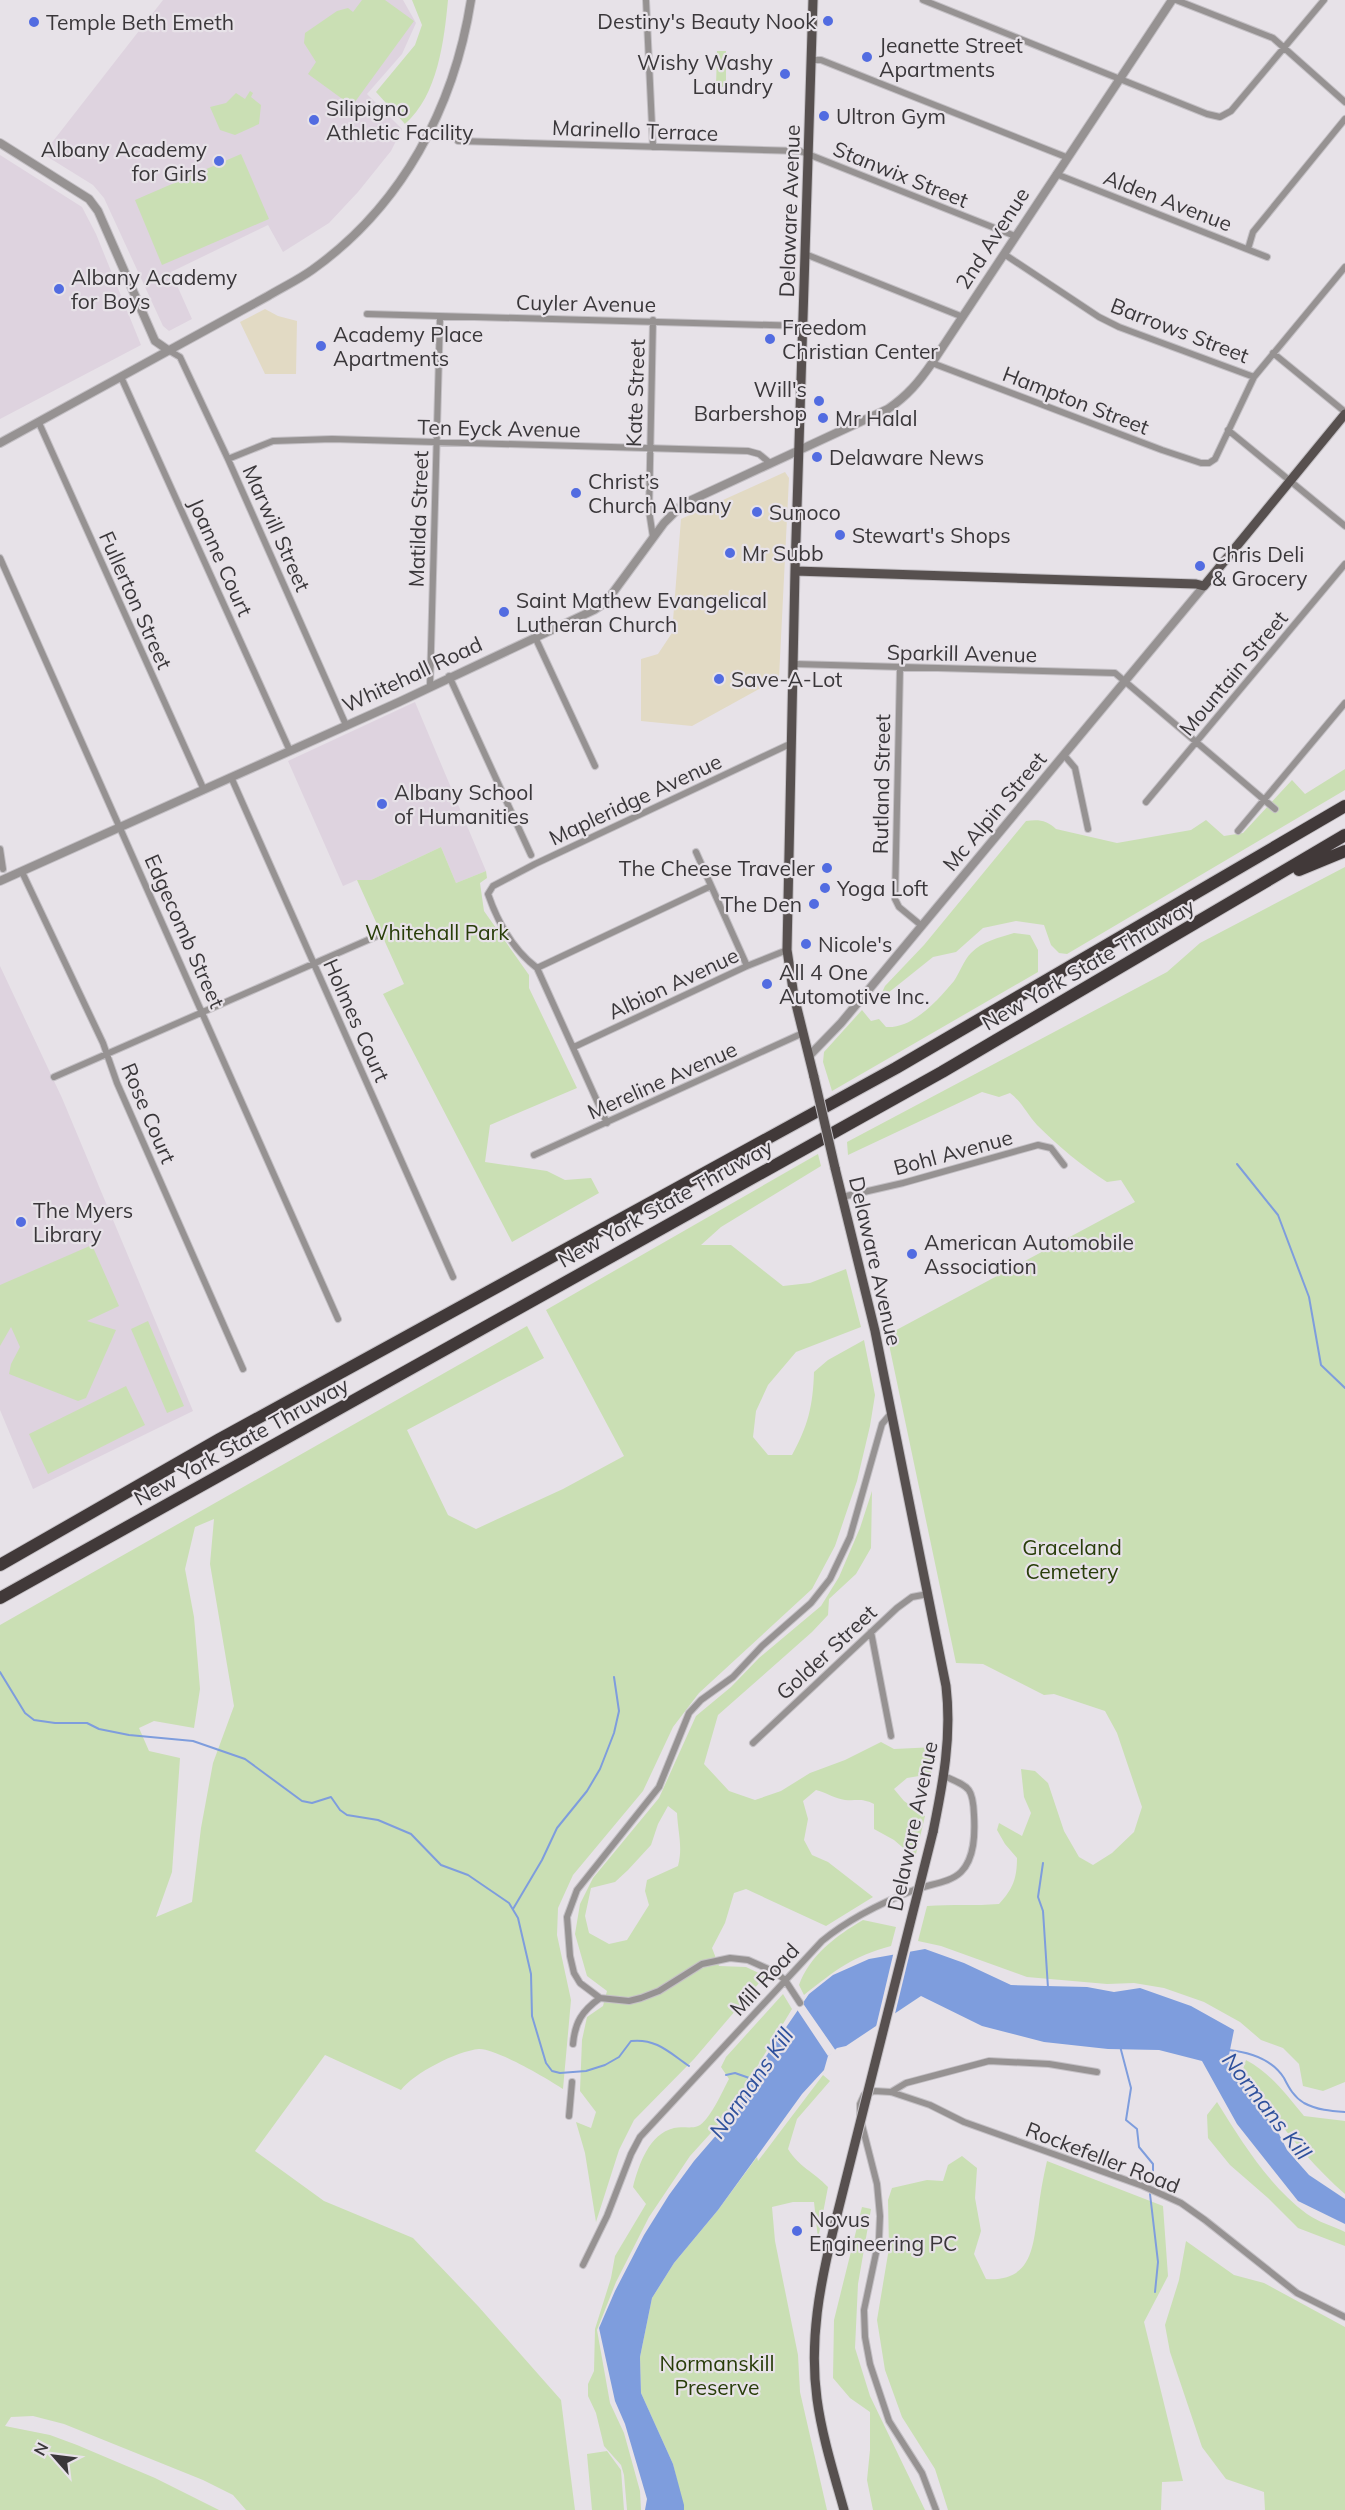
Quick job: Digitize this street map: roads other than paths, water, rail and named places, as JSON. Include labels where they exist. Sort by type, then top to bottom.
[{"type":"highway","name":"New York State Thruway","points":[[0,1565],[218,1440],[896,1068],[1342,808]]},
{"type":"highway","name":"New York State Thruway","points":[[0,1598],[931,1078],[1345,835]]},
{"type":"highway","points":[[1233,902],[1345,851]]},
{"type":"main road","name":"Delaware Avenue","points":[[813,0],[801,449],[795,571],[795,664],[787,950],[794,996],[875,1331],[892,1411],[948,1700],[949,1738],[933,1832],[834,2227],[818,2300],[814,2336],[815,2378],[822,2425],[844,2510]]},
{"type":"main road","points":[[795,571],[1204,586],[1345,413]]},
{"type":"street","points":[[0,443],[311,271],[342,246],[376,214],[416,159],[443,105],[466,29],[471,0]]},
{"type":"street","points":[[646,0],[653,147]]},
{"type":"street","points":[[923,0],[1207,114],[1223,116],[1231,111],[1324,0]]},
{"type":"street","points":[[1174,0],[1273,38],[1282,49],[1345,102]]},
{"type":"street","name":"2nd Avenue","points":[[801,449],[888,409],[914,389],[1066,157],[1174,0]]},
{"type":"street","points":[[812,60],[821,60],[1066,157]]},
{"type":"street","points":[[1248,249],[1253,232],[1345,119]]},
{"type":"street","name":"Marinello Terrace","points":[[458,141],[800,151],[809,154]]},
{"type":"street","points":[[0,143],[89,199],[98,211],[155,341],[168,350]]},
{"type":"street","name":"Stanwix Street","points":[[809,154],[1015,236]]},
{"type":"street","name":"Alden Avenue","points":[[1056,174],[1267,257]]},
{"type":"street","points":[[805,254],[963,316]]},
{"type":"street","name":"Barrows Street","points":[[1004,254],[1099,317],[1119,327],[1254,376]]},
{"type":"street","points":[[1345,267],[1254,376],[1228,430],[1345,526]]},
{"type":"street","name":"Cuyler Avenue","points":[[367,314],[440,318],[653,320],[804,326]]},
{"type":"street","name":"Matilda Street","points":[[430,686],[440,318]]},
{"type":"street","name":"Kate Street","points":[[653,320],[649,448],[649,511],[653,537]]},
{"type":"street","name":"Marwill Street","points":[[168,350],[180,357],[228,459],[346,725]]},
{"type":"street","points":[[1273,353],[1345,413]]},
{"type":"street","name":"Hampton Street","points":[[932,363],[1202,463],[1209,463],[1215,459],[1228,430]]},
{"type":"street","name":"Joanne Court","points":[[121,377],[290,751]]},
{"type":"street","name":"Fullerton Street","points":[[39,423],[204,790]]},
{"type":"street","name":"Ten Eyck Avenue","points":[[228,459],[259,445],[284,440],[748,451],[759,454],[770,463]]},
{"type":"street","name":"Whitehall Road","points":[[3,880],[290,751],[594,610],[606,602],[653,537],[682,504],[801,449]]},
{"type":"street","name":"Edgecomb Street","points":[[0,558],[338,1319]]},
{"type":"street","name":"Mountain Street","points":[[1146,802],[1345,564]]},
{"type":"street","name":"Mc Alpin Street","points":[[809,1056],[831,1035],[1204,586]]},
{"type":"street","points":[[534,637],[595,766]]},
{"type":"street","name":"Sparkill Avenue","points":[[795,664],[1115,673],[1125,681]]},
{"type":"street","name":"Rutland Street","points":[[900,668],[895,899],[899,907],[922,926]]},
{"type":"street","points":[[449,676],[531,855]]},
{"type":"street","points":[[1125,681],[1275,809]]},
{"type":"street","points":[[1238,831],[1345,703]]},
{"type":"street","name":"Mapleridge Avenue","points":[[537,968],[510,940],[499,921],[488,894],[493,886],[792,743]]},
{"type":"street","points":[[1064,755],[1075,768],[1088,829]]},
{"type":"street","name":"Holmes Court","points":[[231,777],[453,1277]]},
{"type":"street","points":[[0,849],[3,880]]},
{"type":"street","points":[[696,852],[747,966]]},
{"type":"street","name":"Rose Court","points":[[21,872],[103,1043],[106,1055],[243,1369]]},
{"type":"street","points":[[607,1123],[537,968],[711,886]]},
{"type":"street","points":[[54,1077],[377,936]]},
{"type":"street","name":"Albion Avenue","points":[[574,1047],[747,966],[787,950]]},
{"type":"street","name":"Mereline Avenue","points":[[534,1155],[803,1034]]},
{"type":"street","name":"Bohl Avenue","points":[[842,1197],[903,1183],[1038,1145],[1051,1148],[1064,1165]]},
{"type":"street","points":[[800,2003],[785,1980],[760,1964],[738,1958],[721,1958],[702,1964],[659,1991],[641,1998],[622,2001],[600,1998],[580,1983],[574,1973],[566,1928],[573,1899],[600,1858],[659,1787],[689,1713],[701,1700],[741,1669],[762,1646],[811,1603],[830,1579],[850,1537],[882,1424],[892,1411]]},
{"type":"street","name":"Golder Street","points":[[753,1743],[904,1602],[912,1597],[928,1594]]},
{"type":"street","points":[[871,1632],[891,1736]]},
{"type":"street","name":"Mill Road","points":[[583,2265],[607,2216],[640,2137],[822,1941],[845,1922],[915,1890],[952,1878],[962,1872],[968,1863],[974,1841],[974,1796],[965,1785],[944,1776]]},
{"type":"street","points":[[573,2044],[574,2029],[579,2019],[600,1998]]},
{"type":"street","points":[[891,2092],[906,2083],[988,2061],[1049,2064],[1097,2072]]},
{"type":"street","points":[[570,2116],[572,2082]]},
{"type":"street","name":"Rockefeller Road","points":[[936,2510],[920,2468],[889,2421],[870,2364],[864,2310],[879,2239],[879,2201],[860,2118],[859,2108],[862,2098],[867,2093],[891,2092],[930,2105],[970,2124],[1143,2186],[1181,2203],[1297,2293],[1345,2317]]},
{"type":"water","name":"Normans Kill","points":[[925,1949],[964,1963],[1011,1985],[1087,1987],[1114,1992],[1140,1988],[1191,2006],[1234,2030],[1229,2055],[1239,2078],[1257,2107],[1276,2128],[1287,2150],[1309,2175],[1345,2199],[1345,2224],[1298,2201],[1237,2124],[1202,2061],[1159,2050],[1108,2049],[1044,2042],[982,2026],[921,1996],[846,2046],[837,2048],[828,2056],[824,2070],[802,2094],[718,2210],[674,2263],[652,2298],[640,2357],[641,2393],[673,2464],[684,2510],[645,2510],[647,2499],[625,2424],[615,2401],[599,2328],[615,2291],[644,2235],[669,2195],[694,2161],[738,2110],[758,2068],[809,1994],[833,1975],[869,1959]]},
{"type":"waterway","points":[[1237,1164],[1278,1215],[1309,1297],[1321,1365],[1345,1388]]},
{"type":"waterway","points":[[0,1672],[25,1713],[34,1720],[55,1723],[87,1723],[99,1729],[129,1735],[193,1741],[245,1759],[302,1801],[312,1803],[331,1797],[340,1810],[347,1815],[378,1820],[411,1834],[441,1865],[468,1875],[509,1903],[518,1918],[531,1974],[532,2016],[546,2063],[552,2071],[560,2073],[586,2071],[605,2065],[619,2057],[631,2041],[655,2044],[689,2066]]},
{"type":"waterway","points":[[513,1909],[542,1860],[557,1828],[587,1791],[600,1769],[614,1733],[619,1711],[614,1677]]},
{"type":"waterway","points":[[1043,1863],[1038,1897],[1043,1911],[1048,1988]]},
{"type":"waterway","points":[[1120,2046],[1131,2088],[1126,2120],[1137,2129],[1139,2147],[1153,2164],[1153,2182]]},
{"type":"waterway","name":"Normans Kill","points":[[1228,2050],[1252,2054],[1273,2065],[1290,2089],[1304,2103],[1319,2109],[1345,2112]]},
{"type":"waterway","name":"Normans Kill","points":[[726,2075],[735,2073],[755,2080]]},
{"type":"waterway","points":[[1150,2194],[1158,2262],[1155,2292]]},
{"type":"place","name":"Destiny's Beauty Nook","points":[[828,21]]},
{"type":"place","name":"Temple Beth Emeth","points":[[34,22]]},
{"type":"place","name":"Jeanette Street Apartments","points":[[867,57]]},
{"type":"place","name":"Wishy Washy Laundry","points":[[785,74]]},
{"type":"place","name":"Ultron Gym","points":[[824,116]]},
{"type":"place","name":"Silipigno Athletic Facility","points":[[314,120]]},
{"type":"place","name":"Albany Academy for Girls","points":[[219,161]]},
{"type":"place","name":"Albany Academy for Boys","points":[[59,289]]},
{"type":"place","name":"Freedom Christian Center","points":[[770,339]]},
{"type":"place","name":"Academy Place Apartments","points":[[321,346]]},
{"type":"place","name":"Will's Barbershop","points":[[819,401]]},
{"type":"place","name":"Mr Halal","points":[[823,418]]},
{"type":"place","name":"Delaware News","points":[[817,457]]},
{"type":"place","name":"Christ’s Church Albany","points":[[576,493]]},
{"type":"place","name":"Sunoco","points":[[757,512]]},
{"type":"place","name":"Stewart's Shops","points":[[840,535]]},
{"type":"place","name":"Mr Subb","points":[[730,553]]},
{"type":"place","name":"Chris Deli & Grocery","points":[[1200,566]]},
{"type":"place","name":"Saint Mathew Evangelical Lutheran Church","points":[[504,612]]},
{"type":"place","name":"Save-A-Lot","points":[[719,679]]},
{"type":"place","name":"Albany School of Humanities","points":[[382,804]]},
{"type":"place","name":"The Cheese Traveler","points":[[827,868]]},
{"type":"place","name":"Yoga Loft","points":[[825,888]]},
{"type":"place","name":"The Den","points":[[814,904]]},
{"type":"place","name":"Nicole's","points":[[806,944]]},
{"type":"place","name":"All 4 One Automotive Inc.","points":[[767,984]]},
{"type":"place","name":"The Myers Library","points":[[21,1222]]},
{"type":"place","name":"American Automobile Association","points":[[912,1254]]},
{"type":"place","name":"Novus Engineering PC","points":[[797,2231]]},
{"type":"park label","name":"Whitehall Park","points":[[437,932]]},
{"type":"park label","name":"Graceland Cemetery","points":[[1072,1559]]},
{"type":"park label","name":"Normanskill Preserve","points":[[717,2375]]}]
